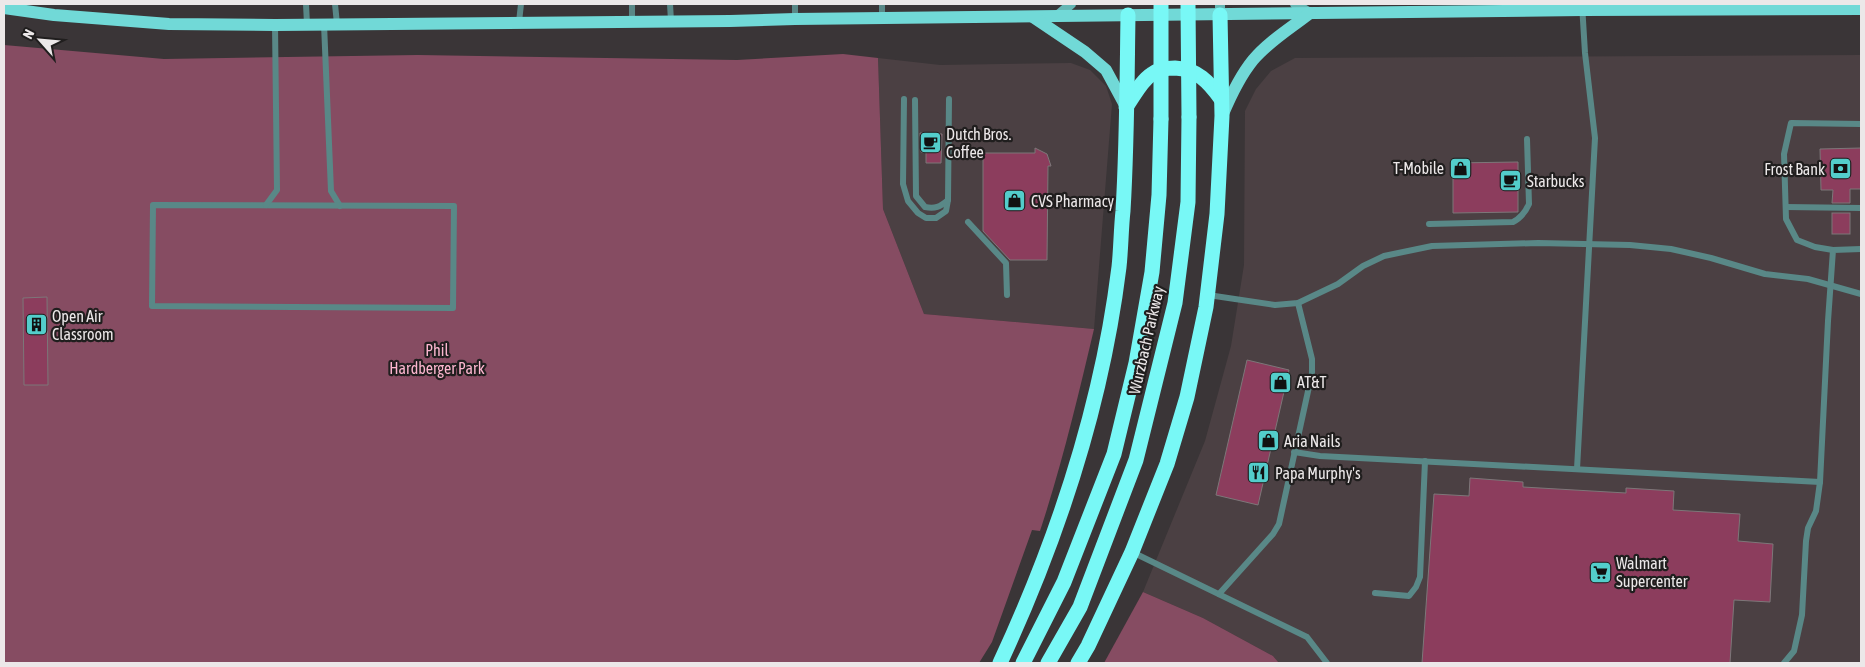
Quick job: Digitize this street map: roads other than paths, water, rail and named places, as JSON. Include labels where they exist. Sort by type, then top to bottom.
[{"type":"highway","name":"Wurzbach Parkway","points":[[1023,663],[1064,582],[1114,454],[1136,363],[1152,272],[1159,195],[1162,119],[1161,4]]},
{"type":"highway","name":"Wurzbach Parkway","points":[[1048,663],[1080,607],[1138,451],[1175,303],[1188,202],[1188,4]]},
{"type":"highway","points":[[1000,663],[1024,612],[1052,540],[1084,444],[1102,360],[1119,266],[1125,173],[1128,9]]},
{"type":"highway","points":[[1078,663],[1132,552],[1167,464],[1184,406],[1207,294],[1217,214],[1222,116],[1220,9]]},
{"type":"highway","points":[[1126,107],[1147,78],[1158,71],[1171,68],[1184,68],[1200,75],[1210,83],[1221,98]]},
{"type":"main road","points":[[4,8],[54,15],[169,24],[275,25],[1033,17],[1128,9],[1220,9],[1310,13],[1583,6],[1861,9]]},
{"type":"main road","points":[[1222,116],[1238,82],[1253,60],[1310,13]]},
{"type":"main road","points":[[1033,17],[1085,52],[1106,70],[1126,107]]},
{"type":"street","points":[[1057,16],[1071,4]]},
{"type":"street","points":[[1295,4],[1310,13]]},
{"type":"lane","points":[[306,4],[306,24]]},
{"type":"lane","points":[[335,4],[330,24],[331,191],[340,206]]},
{"type":"lane","points":[[519,22],[521,4]]},
{"type":"lane","points":[[632,4],[632,21]]},
{"type":"lane","points":[[670,4],[671,21]]},
{"type":"lane","points":[[795,4],[795,19]]},
{"type":"lane","points":[[882,4],[882,18]]},
{"type":"lane","points":[[1576,469],[1595,138],[1585,55],[1583,6]]},
{"type":"lane","points":[[266,205],[277,190],[275,25]]},
{"type":"lane","points":[[904,99],[903,184],[908,201],[918,213],[926,218],[936,218],[946,211],[948,200],[949,99]]},
{"type":"lane","points":[[915,100],[916,196],[925,207],[934,209],[942,206],[948,200]]},
{"type":"lane","points":[[1861,124],[1791,123],[1784,154],[1786,219],[1797,240],[1815,248],[1834,250],[1861,249]]},
{"type":"lane","points":[[1429,224],[1513,222],[1520,218],[1529,204],[1527,139]]},
{"type":"lane","points":[[153,204],[266,205],[454,206],[453,308],[152,306],[153,204]]},
{"type":"lane","points":[[1786,207],[1861,208]]},
{"type":"lane","points":[[968,222],[1006,263],[1007,295]]},
{"type":"lane","points":[[1207,294],[1275,305],[1298,303],[1338,284],[1363,266],[1384,256],[1432,246],[1530,243],[1589,244],[1670,249],[1711,258],[1765,274],[1808,278],[1861,294]]},
{"type":"lane","points":[[1784,663],[1794,651],[1802,615],[1806,541],[1808,528],[1816,511],[1820,482],[1830,285],[1834,250]]},
{"type":"lane","points":[[1219,594],[1279,524],[1312,373],[1312,359],[1298,303]]},
{"type":"lane","points":[[1294,452],[1320,456],[1425,462],[1820,482]]},
{"type":"lane","points":[[1375,593],[1408,596],[1416,587],[1420,577],[1425,462]]},
{"type":"lane","points":[[1132,552],[1307,637],[1327,663]]},
{"type":"place","name":"Dutch Bros. Coffee","points":[[930,143]]},
{"type":"place","name":"T-Mobile","points":[[1460,168]]},
{"type":"place","name":"Frost Bank","points":[[1841,169]]},
{"type":"place","name":"Starbucks","points":[[1511,181]]},
{"type":"place","name":"CVS Pharmacy","points":[[1015,201]]},
{"type":"place","name":"Open Air Classroom","points":[[36,325]]},
{"type":"place","name":"AT&T","points":[[1281,382]]},
{"type":"place","name":"Aria Nails","points":[[1268,441]]},
{"type":"place","name":"Papa Murphy's","points":[[1259,473]]},
{"type":"place","name":"Walmart Supercenter","points":[[1600,572]]},
{"type":"park label","name":"Phil Hardberger Park","points":[[437,359]]}]
